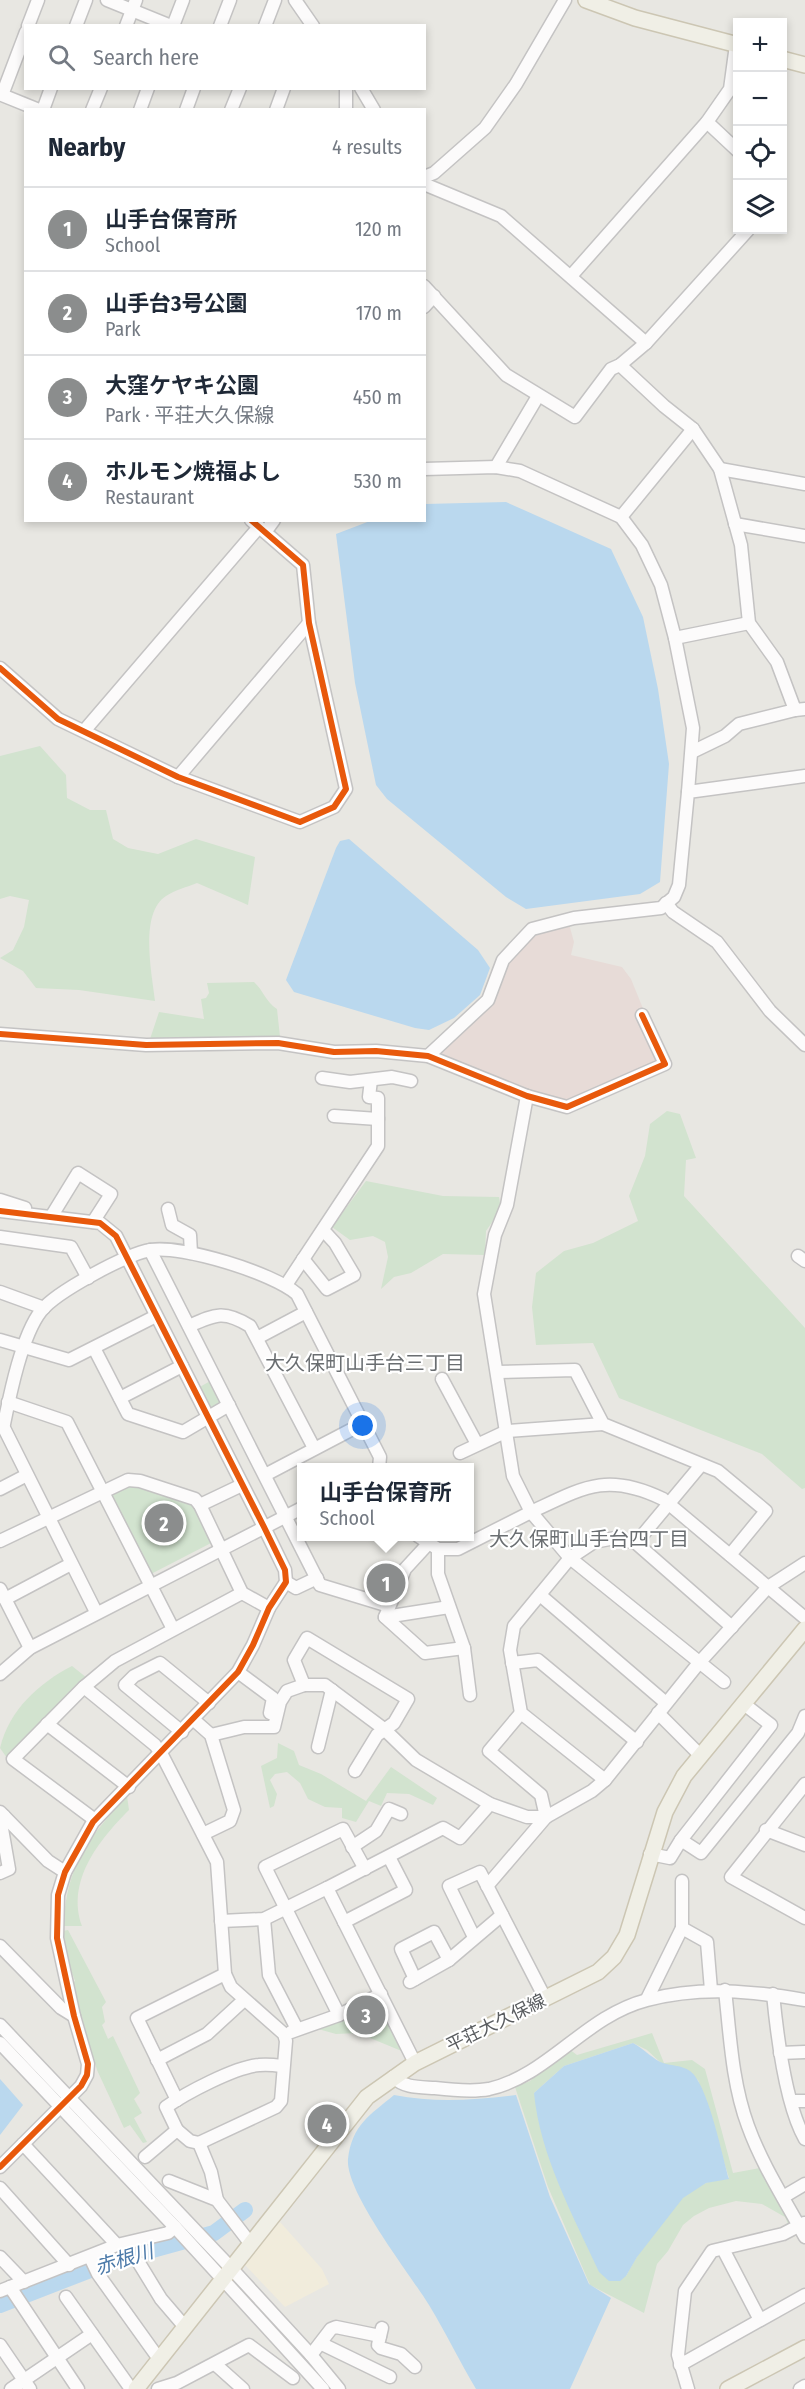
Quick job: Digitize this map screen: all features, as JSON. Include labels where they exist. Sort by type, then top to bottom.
[{"type":"main road","points":[[592,1],[635,18],[733,44]]},
{"type":"main road","points":[[787,60],[805,65]]},
{"type":"main road","name":"平荘大久保線","points":[[136,2389],[367,2097],[416,2063],[598,1972],[614,1958],[627,1935],[650,1854],[665,1812],[684,1776],[805,1629]]},
{"type":"main road","points":[[737,2387],[805,2348]]},
{"type":"street","points":[[29,24],[38,0]]},
{"type":"street","points":[[77,24],[86,0]]},
{"type":"street","points":[[107,0],[135,5],[168,24]]},
{"type":"street","points":[[173,24],[183,0]]},
{"type":"street","points":[[221,24],[230,0]]},
{"type":"street","points":[[266,24],[275,0]]},
{"type":"street","points":[[296,0],[312,24]]},
{"type":"street","points":[[426,176],[434,173],[485,128],[516,84],[565,0]]},
{"type":"street","points":[[127,24],[135,5]]},
{"type":"street","points":[[24,36],[5,73],[2,95],[36,108]]},
{"type":"street","points":[[571,276],[707,122],[730,89],[733,70]]},
{"type":"street","points":[[42,108],[50,90]]},
{"type":"street","points":[[93,108],[99,90]]},
{"type":"street","points":[[141,108],[147,90]]},
{"type":"street","points":[[187,108],[193,90]]},
{"type":"street","points":[[232,108],[239,90]]},
{"type":"street","points":[[277,108],[283,90]]},
{"type":"street","points":[[346,90],[346,108]]},
{"type":"street","points":[[362,90],[373,108]]},
{"type":"street","points":[[707,122],[733,146]]},
{"type":"street","points":[[426,184],[501,216],[646,343]]},
{"type":"street","points":[[426,288],[506,375],[575,417],[612,369],[646,343],[744,234]]},
{"type":"street","points":[[426,305],[434,296]]},
{"type":"street","points":[[620,365],[664,406],[693,429],[720,469],[741,545],[749,622],[777,662],[800,710],[739,724],[725,736],[692,752]]},
{"type":"street","points":[[496,467],[538,396]]},
{"type":"street","points":[[621,517],[693,429]]},
{"type":"street","points":[[426,469],[496,467],[520,471],[621,517],[642,544],[661,585],[690,709],[692,752],[679,885],[674,897],[662,908],[574,918],[532,929],[503,960],[488,1000],[428,1056]]},
{"type":"street","points":[[720,469],[805,484]]},
{"type":"street","points":[[735,524],[805,536]]},
{"type":"street","points":[[0,668],[58,719],[178,777],[300,822],[334,807],[346,789],[309,623],[303,565],[258,526],[84,731]]},
{"type":"street","points":[[675,638],[749,622]]},
{"type":"street","points":[[178,777],[309,623]]},
{"type":"street","points":[[688,792],[805,776]]},
{"type":"street","points":[[666,903],[673,912],[717,942],[770,1011],[805,1045]]},
{"type":"street","points":[[0,1034],[146,1045],[278,1043],[334,1052],[376,1051],[428,1056],[527,1096],[567,1107],[664,1064],[642,1015]]},
{"type":"street","points":[[321,1078],[350,1082],[392,1077],[411,1081]]},
{"type":"street","points":[[286,1285],[378,1146],[378,1098],[369,1097],[371,1080]]},
{"type":"street","points":[[527,1096],[507,1205],[495,1235],[484,1294],[513,1476],[531,1512],[570,1558],[698,1664],[724,1682]]},
{"type":"street","points":[[334,1116],[378,1119]]},
{"type":"street","points":[[51,1217],[78,1173],[111,1194],[93,1222]]},
{"type":"street","points":[[0,1200],[29,1210],[30,1214]]},
{"type":"street","points":[[168,1209],[172,1224],[190,1235],[191,1253]]},
{"type":"street","points":[[0,1211],[100,1223],[116,1236],[264,1527],[285,1570],[286,1582],[269,1608],[238,1672],[95,1820],[65,1872],[58,1895],[57,1938],[74,2016],[88,2064],[87,2075],[65,2102],[0,2167]]},
{"type":"street","points":[[303,1259],[327,1289],[354,1275],[335,1243],[323,1230]]},
{"type":"street","points":[[0,1237],[71,1247],[88,1278]]},
{"type":"street","points":[[150,1250],[297,1538]]},
{"type":"street","points":[[96,1612],[27,1475],[5,1446],[2,1422],[31,1328],[44,1308],[65,1291],[126,1258],[150,1250],[181,1250],[286,1285],[297,1294],[364,1423],[380,1457],[379,1463]]},
{"type":"street","points":[[0,1292],[44,1308]]},
{"type":"street","points":[[257,1338],[306,1312]]},
{"type":"street","points":[[189,1326],[215,1314],[234,1316],[250,1326],[314,1448]]},
{"type":"street","points":[[0,1340],[69,1360],[156,1316]]},
{"type":"street","points":[[94,1348],[128,1414],[183,1432],[229,1405]]},
{"type":"street","points":[[120,1398],[182,1366]]},
{"type":"street","points":[[497,1372],[575,1370],[603,1424]]},
{"type":"street","points":[[442,1379],[477,1444]]},
{"type":"street","points":[[8,1402],[67,1422],[173,1629]]},
{"type":"street","points":[[265,1474],[364,1423]]},
{"type":"street","points":[[460,1453],[507,1431],[603,1424],[718,1471],[766,1511],[730,1555]]},
{"type":"street","points":[[636,1544],[701,1465]]},
{"type":"street","points":[[0,1489],[27,1475]]},
{"type":"street","points":[[0,1541],[102,1490],[128,1480],[140,1480],[195,1499],[242,1593],[269,1608]]},
{"type":"street","points":[[200,1505],[242,1485]]},
{"type":"street","points":[[425,1541],[433,1547],[458,1549],[582,1488],[604,1485],[640,1488],[669,1504],[805,1618]]},
{"type":"street","points":[[0,1674],[30,1648],[297,1510]]},
{"type":"street","points":[[605,1780],[521,1713],[512,1663],[510,1650],[514,1626],[570,1558],[594,1542],[615,1538],[636,1544],[732,1627]]},
{"type":"street","points":[[298,1541],[320,1585],[387,1612],[425,1653],[464,1648]]},
{"type":"street","points":[[433,1547],[438,1574],[464,1648],[470,1695]]},
{"type":"street","points":[[387,1612],[405,1569],[433,1547]]},
{"type":"street","points":[[487,1886],[546,1817],[592,1791],[605,1780],[698,1664],[768,1587],[805,1563]]},
{"type":"street","points":[[30,1648],[4,1602],[71,1564]]},
{"type":"street","points":[[286,1582],[296,1588],[317,1578]]},
{"type":"street","points":[[95,1820],[13,1759],[84,1687],[115,1661],[242,1593]]},
{"type":"street","points":[[540,1595],[662,1708],[701,1756]]},
{"type":"street","points":[[387,1612],[449,1606]]},
{"type":"street","points":[[304,1685],[294,1659],[307,1638],[408,1699],[394,1723],[377,1735],[355,1771]]},
{"type":"street","points":[[512,1663],[538,1660],[637,1742]]},
{"type":"street","points":[[182,1732],[125,1685],[134,1676],[160,1663],[209,1703]]},
{"type":"street","points":[[238,1672],[273,1698],[267,1727]]},
{"type":"street","points":[[211,1735],[244,1727],[274,1727],[280,1701],[287,1691],[304,1685],[326,1685],[384,1729],[416,1760],[490,1804],[527,1817],[546,1817]]},
{"type":"street","points":[[84,1687],[155,1745],[161,1753],[217,1862],[225,1974],[231,1987],[284,2034],[286,2041],[282,2066],[281,2101],[276,2107],[199,2143],[190,2141],[177,2130],[166,2108],[177,2100],[243,2068],[259,2065],[282,2066]]},
{"type":"street","points":[[318,1747],[333,1690]]},
{"type":"street","points":[[650,1854],[670,1858],[681,1840],[771,1725],[744,1704]]},
{"type":"street","points":[[521,1713],[489,1751],[541,1795],[546,1817]]},
{"type":"street","points":[[681,1840],[701,1853],[798,1733],[805,1716]]},
{"type":"street","points":[[194,1720],[211,1735],[234,1810],[230,1821],[203,1834]]},
{"type":"street","points":[[47,1724],[129,1787]]},
{"type":"street","points":[[805,1784],[766,1830],[731,1877],[805,1918]]},
{"type":"street","points":[[221,1921],[264,1919],[286,1910],[443,1828],[460,1838],[490,1804]]},
{"type":"street","points":[[352,1846],[376,1831],[389,1809],[401,1814]]},
{"type":"street","points":[[2,1814],[48,1862],[65,1872]]},
{"type":"street","points":[[0,1873],[9,1869],[1,1823],[2,1814]]},
{"type":"street","points":[[339,2015],[265,1867],[343,1829],[365,1869]]},
{"type":"street","points":[[766,1830],[805,1845]]},
{"type":"street","points":[[344,1922],[405,1890],[389,1857]]},
{"type":"street","points":[[474,1937],[449,1886],[480,1872],[545,1998]]},
{"type":"street","points":[[647,2000],[682,1928],[682,1881]]},
{"type":"street","points":[[327,1888],[416,2063]]},
{"type":"street","points":[[448,1960],[434,1932],[401,1949],[413,1980],[448,1960],[502,1915]]},
{"type":"street","points":[[264,1919],[269,1975],[297,2030]]},
{"type":"street","points":[[682,1928],[707,1942],[711,1990]]},
{"type":"street","points":[[0,1946],[61,2008],[74,2016]]},
{"type":"street","points":[[177,2100],[137,2018],[225,1974]]},
{"type":"street","points":[[393,2077],[402,2086],[489,2089],[524,2076],[587,2027],[607,2015],[647,2000],[711,1990],[772,1994],[805,2000]]},
{"type":"street","points":[[688,2389],[678,2355],[685,2291],[712,2251],[803,2228],[759,2154],[747,2124],[732,2059],[725,1990]]},
{"type":"street","points":[[284,2034],[339,2015],[381,1994]]},
{"type":"street","points":[[772,1994],[780,2053],[798,2127],[805,2139]]},
{"type":"street","points":[[158,2060],[207,2034],[244,2000]]},
{"type":"street","points":[[0,2025],[175,2227],[227,2273],[323,2389]]},
{"type":"street","points":[[0,2043],[65,2102],[227,2273],[311,2355],[339,2389]]},
{"type":"street","points":[[780,2053],[805,2052]]},
{"type":"street","points":[[792,2101],[805,2101]]},
{"type":"street","points":[[145,2157],[177,2130]]},
{"type":"street","points":[[199,2143],[211,2172],[217,2200],[250,2243]]},
{"type":"street","points":[[23,2144],[117,2245]]},
{"type":"street","points":[[169,2181],[217,2200]]},
{"type":"street","points":[[783,2197],[805,2184]]},
{"type":"street","points":[[0,2188],[69,2265]]},
{"type":"street","points":[[78,2389],[19,2301],[5,2289],[117,2245],[168,2233],[175,2227]]},
{"type":"street","points":[[723,2249],[760,2320]]},
{"type":"street","points":[[0,2257],[24,2282]]},
{"type":"street","points":[[90,2257],[98,2274],[159,2360]]},
{"type":"street","points":[[139,2263],[161,2299],[185,2327]]},
{"type":"street","points":[[680,2366],[805,2295]]},
{"type":"street","points":[[66,2297],[131,2389]]},
{"type":"street","points":[[311,2355],[322,2344],[331,2329],[336,2327],[381,2332],[381,2348],[401,2354],[415,2367]]},
{"type":"street","points":[[11,2389],[27,2385],[56,2357],[92,2334]]},
{"type":"street","points":[[322,2344],[390,2378]]},
{"type":"street","points":[[0,2345],[27,2385]]},
{"type":"street","points":[[158,2389],[182,2386],[249,2345],[291,2383],[303,2365]]},
{"type":"street","points":[[215,2364],[243,2389]]},
{"type":"street","points":[[800,2389],[805,2386]]},
{"type":"shaded area","points":[[569,924],[574,942],[571,955],[622,967],[631,979],[644,1011],[636,1013],[659,1058],[656,1063],[566,1104],[438,1059],[442,1049],[493,998],[505,962],[532,932]]},
{"type":"shaded area","points":[[280,2222],[322,2269],[329,2284],[285,2307],[244,2264]]},
{"type":"green space","points":[[40,746],[66,775],[67,798],[90,810],[106,810],[113,839],[128,848],[158,854],[196,839],[255,857],[248,905],[197,883],[177,890],[158,904],[152,916],[149,945],[155,1001],[79,990],[36,988],[23,971],[0,958],[13,950],[24,927],[29,900],[10,896],[0,899],[0,756]]},
{"type":"green space","points":[[254,982],[277,1009],[280,1037],[150,1039],[159,1012],[204,1019],[201,999],[206,998],[209,993],[207,983]]},
{"type":"green space","points":[[667,1111],[680,1114],[696,1158],[686,1160],[684,1196],[805,1328],[805,1488],[802,1489],[762,1454],[619,1398],[593,1343],[536,1345],[532,1307],[536,1273],[564,1251],[593,1243],[638,1221],[629,1196],[645,1156],[650,1124]]},
{"type":"green space","points":[[366,1181],[443,1196],[499,1197],[501,1209],[486,1231],[485,1255],[443,1254],[411,1273],[394,1277],[381,1289],[388,1257],[385,1242],[373,1236],[350,1240],[332,1227]]},
{"type":"green space","points":[[212,1380],[223,1401],[220,1407],[209,1412],[198,1388]]},
{"type":"green space","points":[[135,1484],[193,1504],[213,1542],[151,1574],[109,1493]]},
{"type":"green space","points":[[72,1666],[87,1678],[7,1758],[0,1748],[4,1734],[18,1710],[37,1689]]},
{"type":"green space","points":[[278,1743],[294,1751],[299,1765],[321,1774],[366,1801],[391,1767],[437,1798],[433,1805],[409,1794],[387,1793],[381,1806],[369,1801],[356,1822],[342,1818],[342,1808],[325,1807],[308,1799],[300,1783],[287,1772],[275,1774],[270,1780],[277,1794],[274,1806],[270,1808],[261,1766],[277,1758]]},
{"type":"green space","points":[[127,1796],[129,1810],[97,1848],[82,1877],[78,1893],[78,1909],[82,1926],[63,1926],[69,1885],[82,1854],[100,1826]]},
{"type":"green space","points":[[68,1930],[106,2002],[102,2007],[105,2022],[102,2025],[108,2039],[113,2036],[140,2093],[134,2099],[142,2113],[134,2118],[147,2142],[143,2143],[130,2125],[124,2128],[97,2070],[72,1983],[75,1981],[65,1953],[62,1931]]},
{"type":"green space","points":[[375,2001],[379,2002],[404,2052],[358,2033],[336,2034],[318,2029]]},
{"type":"green space","points":[[652,2033],[664,2063],[692,2060],[705,2069],[733,2173],[760,2168],[790,2222],[788,2224],[785,2217],[762,2204],[736,2201],[709,2208],[694,2216],[683,2225],[668,2251],[657,2264],[644,2313],[590,2285],[548,2187],[515,2087],[530,2081],[569,2049],[577,2055]],"holes":[[[633,2043],[647,2050],[661,2063],[698,2080],[729,2178],[706,2183],[681,2199],[659,2223],[626,2276],[534,2093],[564,2066]]]},
{"type":"water","points":[[506,502],[611,549],[643,617],[658,689],[669,764],[660,882],[640,894],[526,909],[506,897],[387,799],[376,785],[355,683],[336,534],[367,522],[426,522],[426,504]]},
{"type":"water","points":[[349,839],[478,950],[490,968],[480,995],[454,1018],[429,1030],[415,1028],[294,992],[286,980],[336,848],[340,841]]},
{"type":"water","points":[[633,2043],[660,2062],[687,2069],[697,2078],[708,2105],[729,2179],[706,2183],[683,2198],[637,2257],[626,2276],[620,2281],[609,2281],[599,2272],[559,2185],[543,2140],[534,2093],[564,2066]]},
{"type":"water","points":[[0,2079],[23,2105],[0,2135]]},
{"type":"water","points":[[394,2095],[455,2100],[516,2095],[550,2197],[589,2284],[611,2298],[570,2389],[476,2389],[429,2305],[367,2212],[350,2173],[348,2159],[350,2147],[358,2129]]},
{"type":"waterway","name":"赤根川","points":[[0,2305],[116,2260],[214,2233],[245,2210]]},
{"type":"cycle path","points":[[0,668],[58,719],[178,777],[300,822],[334,807],[346,789],[309,623],[303,565],[253,522]]},
{"type":"cycle path","points":[[0,1034],[146,1045],[278,1043],[334,1052],[376,1051],[428,1056],[527,1096],[567,1107],[665,1064],[642,1015]]},
{"type":"cycle path","points":[[0,1211],[100,1223],[116,1236],[264,1527],[285,1570],[286,1582],[269,1608],[238,1672],[93,1822],[65,1872],[58,1895],[57,1938],[74,2016],[88,2064],[87,2075],[81,2086],[0,2167]]},
{"type":"place","name":"山手台3号公園","points":[[164,1523]]},
{"type":"place","name":"山手台保育所","points":[[386,1583]]},
{"type":"place","name":"大窪ケヤキ公園","points":[[366,2015]]},
{"type":"place","name":"ホルモン焼福よし","points":[[327,2124]]},
{"type":"district","name":"大久保町山手台三丁目","points":[[365,1363]]},
{"type":"district","name":"大久保町山手台四丁目","points":[[589,1539]]}]
